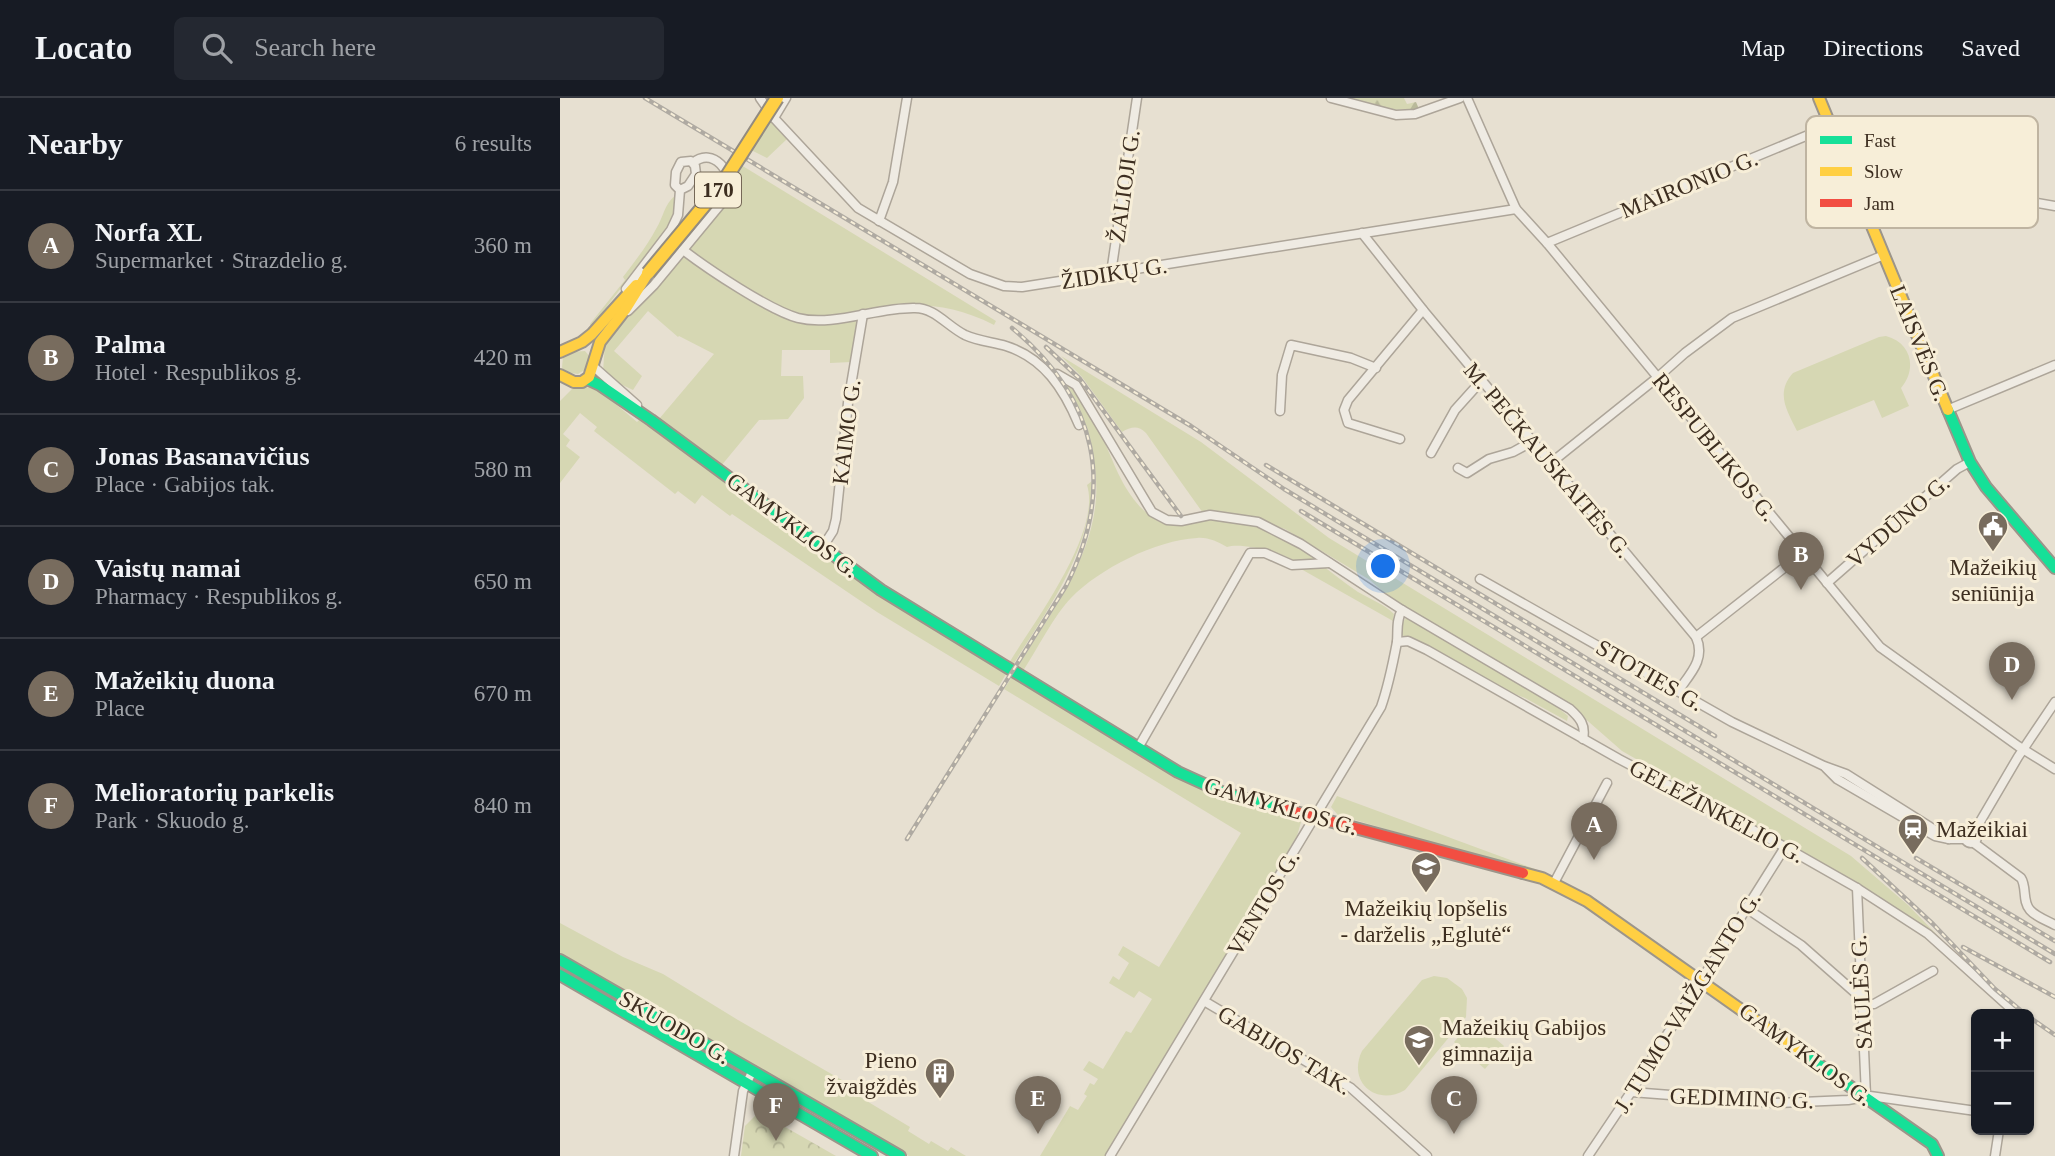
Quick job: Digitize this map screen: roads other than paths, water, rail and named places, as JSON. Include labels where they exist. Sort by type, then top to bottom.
[{"type":"main road","name":"170","points":[[594,362],[599,344],[621,317],[645,277],[722,184],[777,98]]},
{"type":"main road","name":"LAISVĖS G.","points":[[1819,98],[1826,116]]},
{"type":"main road","name":"LAISVĖS G.","points":[[1873,228],[1970,462],[1986,487],[2055,567]]},
{"type":"main road","name":"170","points":[[566,347],[587,338],[621,297],[645,277]]},
{"type":"main road","points":[[560,391],[565,378],[587,379],[594,362],[588,349],[566,347]]},
{"type":"main road","name":"GAMYKLOS G.","points":[[587,379],[651,420],[881,590],[1178,772],[1207,786],[1553,883],[1587,901],[1702,980],[1866,1097],[1935,1150]]},
{"type":"main road","name":"SKUODO G.","points":[[560,960],[872,1156]]},
{"type":"main road","name":"SKUODO G.","points":[[560,975],[900,1156]]},
{"type":"street","name":"ŽIDIKŲ G.","points":[[761,98],[772,115],[858,208],[970,274],[1004,286],[1022,287],[1516,209]]},
{"type":"street","points":[[772,115],[786,98]]},
{"type":"street","points":[[879,221],[893,182],[907,98]]},
{"type":"street","name":"ŽALIOJI G.","points":[[1111,273],[1137,98]]},
{"type":"street","points":[[1331,98],[1396,115],[1415,114],[1460,98]]},
{"type":"street","name":"RESPUBLIKOS G.","points":[[1467,98],[1516,209],[1547,243],[1880,647],[2055,769]]},
{"type":"street","name":"MAIRONIO G.","points":[[1547,243],[1806,136]]},
{"type":"street","points":[[621,317],[654,285],[725,201],[731,187],[727,171],[713,159],[702,158],[693,163]]},
{"type":"street","points":[[621,297],[671,230],[678,215],[680,190],[675,185],[678,166],[685,160],[693,163],[695,177],[688,186],[680,190]]},
{"type":"street","name":"M. PEČKAUSKAITĖS G.","points":[[1362,233],[1696,637]]},
{"type":"street","points":[[683,250],[765,302],[796,317],[822,319],[905,308],[929,308],[965,335],[1024,352],[1054,377],[1079,425]]},
{"type":"street","points":[[1552,462],[1732,318],[1884,255]]},
{"type":"street","points":[[1400,439],[1348,423],[1344,416],[1348,400],[1423,310]]},
{"type":"street","name":"KAIMO G.","points":[[822,548],[833,531],[836,519],[848,402],[863,314]]},
{"type":"street","points":[[1280,411],[1282,375],[1291,345],[1351,358],[1376,368]]},
{"type":"street","name":"GAMYKLOS G.","points":[[594,362],[651,420]]},
{"type":"street","points":[[1947,410],[2055,365]]},
{"type":"street","points":[[1054,377],[1057,374],[1076,385],[1152,512],[1167,520],[1181,521],[1210,515],[1258,522],[1301,544],[1402,610],[1570,709],[1585,729],[1583,738]]},
{"type":"street","points":[[1431,453],[1455,410],[1482,380]]},
{"type":"street","points":[[1458,468],[1467,473],[1489,459],[1513,452],[1533,441]]},
{"type":"street","name":"VYDŪNO G.","points":[[1827,583],[1956,469],[1970,462]]},
{"type":"street","points":[[1138,748],[1250,553],[1265,553],[1293,565],[1329,563]]},
{"type":"street","points":[[1678,691],[1699,661],[1701,652],[1696,637],[1803,553]]},
{"type":"street","name":"STOTIES G.","points":[[1480,579],[1732,722],[1824,766],[1837,779],[1935,835],[1970,841]]},
{"type":"street","name":"VENTOS G.","points":[[1110,1156],[1381,707],[1402,610]]},
{"type":"street","name":"GELEŽINKELIO G.","points":[[1396,642],[1408,641],[1427,650],[1857,888],[1928,934],[2011,1009]]},
{"type":"street","points":[[1970,841],[1978,838],[1974,832],[2055,702]]},
{"type":"street","points":[[1553,883],[1607,783]]},
{"type":"street","points":[[1970,841],[2021,877],[2030,911],[2055,925]]},
{"type":"street","name":"J. TUMO-VAIŽGANTO G.","points":[[1588,1156],[1784,847]]},
{"type":"street","name":"SAULĖS G.","points":[[1857,888],[1866,1097]]},
{"type":"street","points":[[1746,908],[1801,945],[1862,1001],[1874,1004],[1933,971]]},
{"type":"street","name":"GABIJOS TAK.","points":[[1204,1001],[1350,1088],[1427,1156]]},
{"type":"street","points":[[734,1156],[743,1091],[750,1077]]},
{"type":"street","name":"GEDIMINO G.","points":[[1631,1092],[1776,1103],[1866,1097],[1971,1110]]},
{"type":"street","points":[[1995,1156],[1998,1135]]},
{"type":"railway","points":[[645,98],[1191,426],[1284,489],[2055,954]]},
{"type":"railway","points":[[907,839],[1066,586],[1082,549],[1091,514],[1094,480],[1090,446],[1080,415],[1064,384],[1041,355],[1012,328]]},
{"type":"railway","points":[[1046,347],[1080,379],[1181,516]]},
{"type":"railway","points":[[1266,465],[1715,736]]},
{"type":"railway","points":[[1301,511],[2050,962]]},
{"type":"railway","points":[[1862,858],[1933,924],[1995,989],[2019,1009]]},
{"type":"railway","points":[[1916,858],[2055,941]]},
{"type":"railway","points":[[1963,947],[2055,997]]},
{"type":"railway","points":[[2034,1020],[2055,1035]]},
{"type":"place","name":"Mažeikių seniūnija","points":[[1993,553]]},
{"type":"place","name":"Palma","points":[[1801,590]]},
{"type":"place","name":"Vaistų namai","points":[[2012,700]]},
{"type":"place","name":"Mažeikiai","points":[[1913,856]]},
{"type":"place","name":"Norfa XL","points":[[1594,860]]},
{"type":"place","name":"Mažeikių lopšelis - darželis „Eglutė“","points":[[1426,894]]},
{"type":"place","name":"Mažeikių Gabijos gimnazija","points":[[1419,1067]]},
{"type":"place","name":"Pieno žvaigždės","points":[[940,1100]]},
{"type":"place","name":"Mažeikių duona","points":[[1038,1134]]},
{"type":"place","name":"Jonas Basanavičius","points":[[1454,1134]]},
{"type":"place","name":"Melioratorių parkelis","points":[[776,1141]]}]
